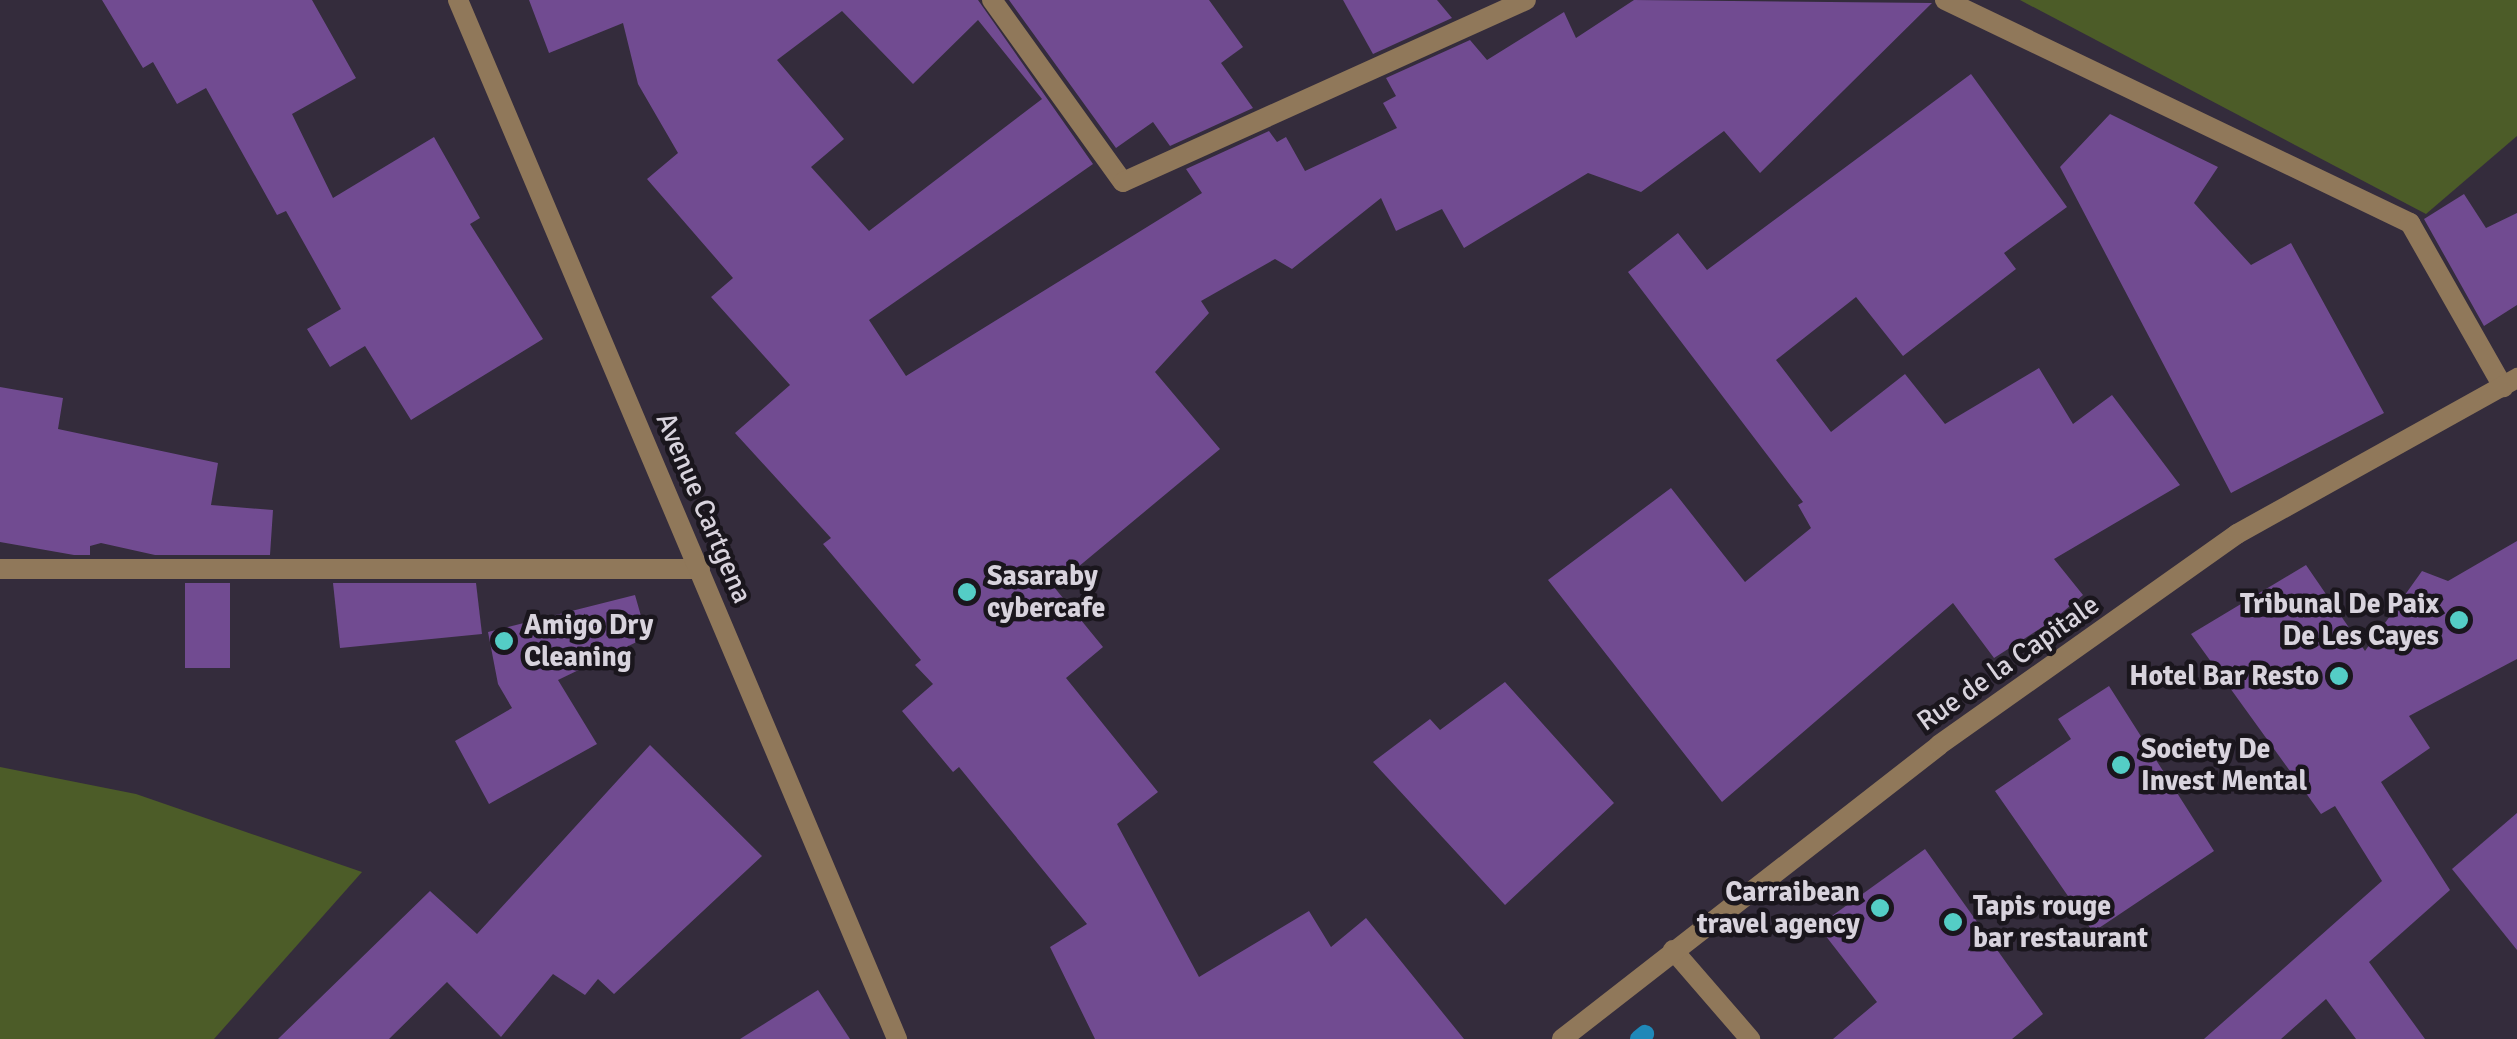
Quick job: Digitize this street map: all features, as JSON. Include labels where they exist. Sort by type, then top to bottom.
[{"type":"street","name":"Avenue Cartgena","points":[[458,0],[897,1039]]},
{"type":"street","points":[[992,0],[1124,182],[1526,0]]},
{"type":"street","points":[[1945,0],[2410,223],[2510,382]]},
{"type":"street","name":"Rue de la Capitale","points":[[1562,1039],[1939,745],[2237,534],[2510,382]]},
{"type":"street","points":[[0,569],[700,569]]},
{"type":"street","points":[[1672,950],[1750,1039]]},
{"type":"green space","points":[[2020,0],[2517,0],[2517,136],[2426,214]]},
{"type":"green space","points":[[0,767],[136,794],[362,872],[214,1039],[0,1039]]},
{"type":"building","points":[[102,0],[312,0],[356,78],[292,114],[333,198],[434,137],[480,218],[470,224],[543,339],[411,420],[365,346],[330,367],[307,329],[341,309],[286,211],[277,215],[206,88],[177,104],[153,62],[143,68]]},
{"type":"building","points":[[529,0],[978,0],[1093,164],[869,320],[906,376],[1202,193],[1186,169],[1269,131],[1277,142],[1286,137],[1305,171],[1397,128],[1383,103],[1396,96],[1386,78],[1470,40],[1487,60],[1564,12],[1576,38],[1634,0],[1932,3],[1760,173],[1724,131],[1641,192],[1588,173],[1464,248],[1442,209],[1396,231],[1381,198],[1292,269],[1275,259],[1201,301],[1209,313],[1155,372],[1220,449],[1054,587],[1103,647],[1066,678],[1158,792],[1117,824],[1199,977],[1309,911],[1331,947],[1366,918],[1464,1039],[1095,1039],[1050,947],[1087,924],[959,767],[953,772],[902,711],[933,684],[915,665],[921,660],[823,544],[831,538],[735,433],[790,385],[711,297],[733,278],[647,179],[678,153],[638,84],[623,23],[549,53]],"holes":[[[842,11],[913,84],[978,20],[1042,99],[869,231],[811,167],[844,139],[777,60]]]},
{"type":"building","points":[[1009,0],[1209,0],[1243,47],[1221,63],[1253,108],[1170,146],[1153,122],[1116,148]]},
{"type":"building","points":[[1343,0],[1437,0],[1452,18],[1373,54]]},
{"type":"building","points":[[1971,74],[2067,207],[2004,253],[2016,269],[1903,356],[1856,297],[1776,360],[1831,432],[1905,374],[1945,424],[2039,368],[2073,424],[2112,395],[2180,485],[2054,559],[2083,595],[2052,621],[1994,658],[1953,603],[1722,802],[1548,580],[1671,488],[1745,582],[1811,528],[1798,505],[1803,502],[1628,272],[1678,233],[1707,270]]},
{"type":"building","points":[[2110,114],[2218,167],[2194,203],[2251,265],[2291,243],[2384,413],[2231,493],[2060,167]]},
{"type":"building","points":[[2464,194],[2486,228],[2517,213],[2517,305],[2484,326],[2424,219]]},
{"type":"building","points":[[0,387],[63,398],[58,429],[218,463],[211,505],[273,510],[270,555],[155,555],[101,543],[90,546],[90,555],[74,555],[0,542]]},
{"type":"building","points":[[2517,541],[2517,659],[2409,716],[2430,748],[2381,782],[2450,890],[2369,962],[2425,1039],[2356,1039],[2326,999],[2281,1039],[2204,1039],[2382,881],[2335,806],[2321,814],[2191,634],[2306,565],[2365,651],[2422,571],[2448,581]]},
{"type":"building","points":[[185,583],[230,583],[230,668],[185,668]]},
{"type":"building","points":[[333,583],[476,583],[482,634],[340,648]]},
{"type":"building","points":[[635,595],[647,637],[558,680],[597,744],[489,804],[455,741],[512,708],[498,684],[488,632]]},
{"type":"building","points":[[1505,682],[1614,803],[1505,905],[1373,762],[1430,719],[1440,730]]},
{"type":"building","points":[[2109,686],[2214,851],[2093,932],[1995,791],[2071,739],[2058,719]]},
{"type":"building","points":[[650,745],[762,856],[614,994],[598,979],[585,995],[553,974],[501,1037],[447,982],[389,1039],[278,1039],[430,891],[477,934]]},
{"type":"building","points":[[2517,813],[2517,950],[2452,869]]},
{"type":"building","points":[[1925,849],[2043,1014],[2012,1039],[1833,1039],[1877,1002],[1818,926]]},
{"type":"building","points":[[818,990],[850,1039],[740,1039]]},
{"type":"waterway","points":[[1639,1039],[1645,1034]]},
{"type":"place","name":"Sasaraby cybercafe","points":[[967,592]]},
{"type":"place","name":"Tribunal De Paix De Les Cayes","points":[[2459,620]]},
{"type":"place","name":"Amigo Dry Cleaning","points":[[504,641]]},
{"type":"place","name":"Hotel Bar Resto","points":[[2339,676]]},
{"type":"place","name":"Society De Invest Mental","points":[[2121,765]]},
{"type":"place","name":"Carraibean travel agency","points":[[1880,908]]},
{"type":"place","name":"Tapis rouge bar restaurant","points":[[1953,922]]}]
